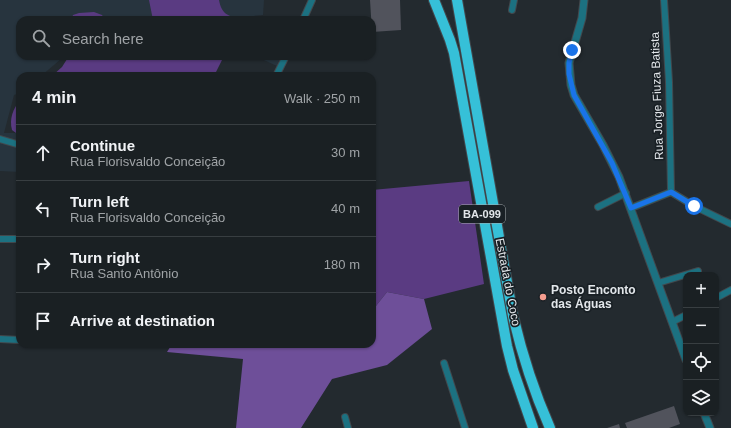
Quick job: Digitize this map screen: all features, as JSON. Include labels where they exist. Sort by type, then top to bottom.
[{"type":"highway","name":"Estrada do Coco","points":[[434,0],[454,53],[507,346],[514,376],[533,428]]},
{"type":"highway","name":"Estrada do Coco","points":[[457,0],[512,316],[535,391],[550,428]]},
{"type":"street","points":[[305,16],[312,0]]},
{"type":"street","points":[[512,10],[514,0]]},
{"type":"street","points":[[584,0],[582,18],[569,63],[571,85],[574,95],[612,163],[626,193],[683,352]]},
{"type":"street","name":"Rua Jorge Fiuza Batista","points":[[664,0],[671,192]]},
{"type":"street","points":[[278,72],[284,60]]},
{"type":"street","points":[[0,140],[16,144]]},
{"type":"street","points":[[631,208],[671,192],[694,206],[731,224]]},
{"type":"street","points":[[598,207],[626,193]]},
{"type":"street","points":[[0,239],[16,239]]},
{"type":"street","points":[[658,283],[698,271]]},
{"type":"street","points":[[719,296],[731,290]]},
{"type":"street","points":[[672,322],[683,316]]},
{"type":"street","points":[[0,340],[16,340]]},
{"type":"street","points":[[444,363],[464,428]]},
{"type":"street","points":[[705,416],[710,428]]},
{"type":"street","points":[[345,417],[348,428]]},
{"type":"shaded area","points":[[0,0],[264,0],[263,15],[252,16],[16,16],[16,60],[60,60],[46,72],[16,72],[16,94],[14,95],[4,133],[16,133],[16,172],[0,171]]},
{"type":"shaded area","points":[[149,0],[219,0],[223,11],[230,16],[152,16]]},
{"type":"shaded area","points":[[94,12],[103,16],[73,16],[79,13]]},
{"type":"shaded area","points":[[66,60],[222,60],[216,72],[56,72]]},
{"type":"shaded area","points":[[264,60],[279,60],[277,66]]},
{"type":"shaded area","points":[[16,106],[16,133],[12,130],[11,122]]},
{"type":"shaded area","points":[[469,181],[484,284],[424,299],[387,292],[376,306],[376,190]]},
{"type":"shaded area","points":[[387,292],[424,299],[432,329],[387,365],[332,379],[301,428],[236,428],[243,359],[167,352],[170,348],[376,348],[376,306]]},
{"type":"building","points":[[370,0],[400,0],[401,30],[376,32],[376,16],[371,16]]},
{"type":"building","points":[[674,406],[680,424],[669,428],[627,428],[625,423]]},
{"type":"building","points":[[619,424],[620,428],[607,428]]},
{"type":"place","name":"Posto Enconto das Águas","points":[[543,297]]},
{"type":"route","points":[[572,50],[569,63],[569,74],[574,95],[604,146],[626,193],[631,208],[671,192],[694,206]]}]
